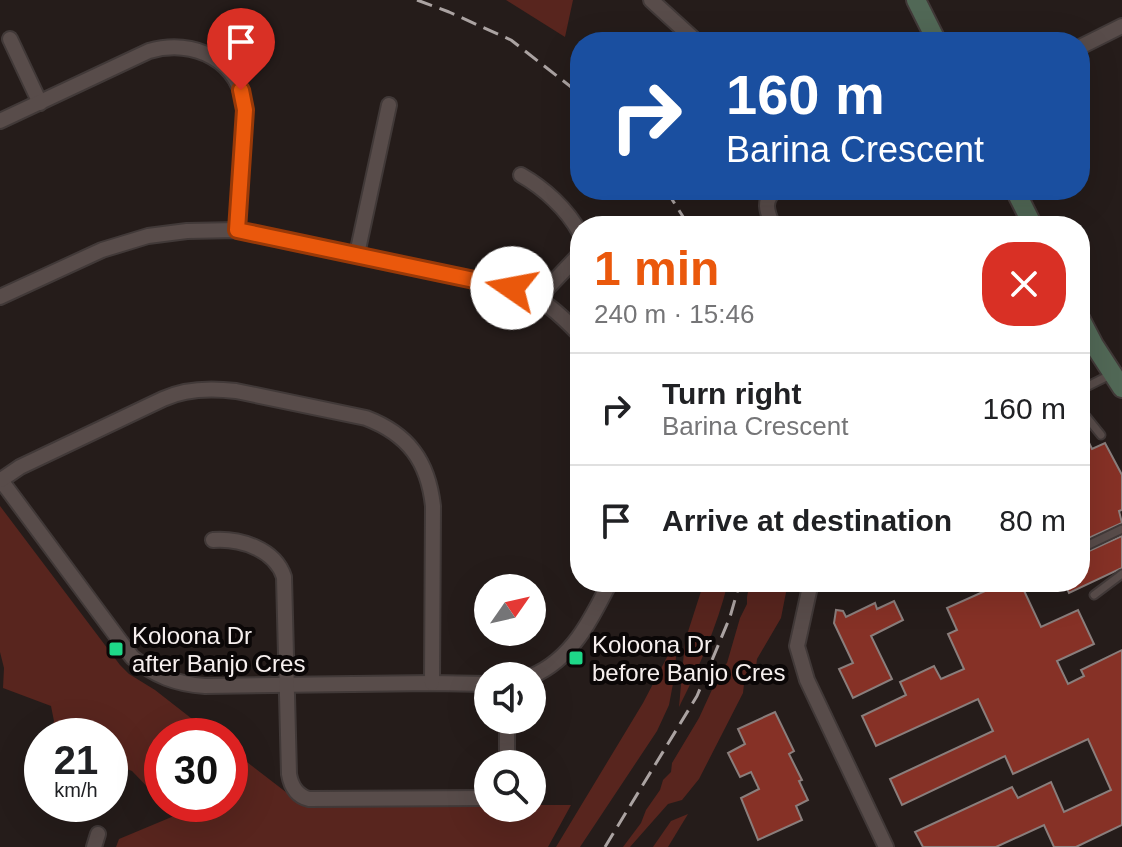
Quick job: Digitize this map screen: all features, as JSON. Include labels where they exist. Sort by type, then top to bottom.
[{"type":"main road","points":[[916,0],[932,32]]},
{"type":"main road","points":[[1090,335],[1117,381]]},
{"type":"street","points":[[657,2],[687,32]]},
{"type":"street","points":[[1090,42],[1122,26]]},
{"type":"street","points":[[10,39],[40,103]]},
{"type":"street","points":[[0,121],[149,51],[163,47],[188,47],[216,59],[237,81],[244,100],[237,230]]},
{"type":"street","points":[[357,254],[389,105]]},
{"type":"street","points":[[521,175],[540,186],[570,219]]},
{"type":"street","points":[[0,297],[102,250],[133,240],[166,233],[237,230],[512,288],[538,298],[570,325]]},
{"type":"street","points":[[538,298],[570,264]]},
{"type":"street","points":[[432,683],[431,487],[415,453],[405,441],[380,423],[236,391],[217,388],[196,390],[171,395],[0,479],[132,657],[166,679],[192,685],[474,684]]},
{"type":"street","points":[[213,540],[232,540],[265,553],[282,570],[286,584],[289,774],[292,786],[304,798],[474,798]]},
{"type":"street","points":[[546,669],[568,652],[605,592]]},
{"type":"street","points":[[809,592],[797,646],[801,664],[886,847]]},
{"type":"lane","points":[[1090,388],[1117,381]]},
{"type":"lane","points":[[1090,421],[1101,435]]},
{"type":"lane","points":[[1090,544],[1122,529]]},
{"type":"lane","points":[[1094,595],[1122,574]]},
{"type":"shaded area","points":[[506,0],[573,0],[565,37]]},
{"type":"shaded area","points":[[0,506],[120,665],[191,718],[144,718],[144,783],[128,770],[128,718],[53,718],[51,706],[3,688],[4,668],[0,652]]},
{"type":"shaded area","points":[[701,592],[725,592],[707,646],[679,707],[685,641]]},
{"type":"shaded area","points":[[748,592],[786,592],[781,618],[757,659],[758,674],[752,680],[745,675],[743,693],[699,779],[682,800],[668,804],[630,847],[623,847],[641,823],[663,780],[671,772],[672,763],[727,663]]},
{"type":"shaded area","points":[[677,638],[669,705],[657,731],[580,847],[556,847],[643,703]]},
{"type":"shaded area","points":[[248,763],[304,806],[474,805],[474,822],[546,822],[546,805],[571,805],[548,847],[116,847],[119,839],[160,822],[248,822]]},
{"type":"shaded area","points":[[688,814],[668,847],[653,847],[671,821]]},
{"type":"building","points":[[1105,443],[1122,475],[1122,510],[1119,511],[1122,523],[1090,537],[1090,445],[1092,449]]},
{"type":"building","points":[[1122,536],[1122,568],[1090,583],[1090,550]]},
{"type":"building","points":[[983,592],[1025,592],[1041,627],[1078,610],[1094,644],[1057,661],[1068,684],[1084,676],[1081,670],[1122,650],[1122,825],[1076,847],[1054,847],[1044,825],[996,847],[923,847],[915,832],[1012,787],[1018,798],[1051,782],[1064,812],[1111,790],[1088,739],[1013,774],[1005,756],[902,805],[890,779],[993,731],[978,699],[876,746],[862,716],[906,695],[900,682],[934,666],[941,679],[964,669],[948,634],[957,630],[947,608]]},
{"type":"building","points":[[894,601],[903,620],[871,636],[892,679],[853,698],[839,669],[853,663],[834,623],[836,610],[843,611],[846,617],[875,603],[877,609]]},
{"type":"building","points":[[775,712],[794,751],[789,754],[808,800],[796,806],[802,820],[758,840],[741,798],[759,789],[751,772],[740,777],[728,753],[745,744],[738,729]]},
{"type":"railway","points":[[417,0],[511,40],[570,86]]},
{"type":"railway","points":[[672,200],[683,216]]},
{"type":"railway","points":[[605,847],[697,696],[737,592]]},
{"type":"place","name":"Koloona Dr after Banjo Cres","points":[[116,649]]},
{"type":"place","name":"Koloona Dr before Banjo Cres","points":[[576,658]]},
{"type":"route","points":[[241,90],[245,110],[237,230],[512,288]]}]
